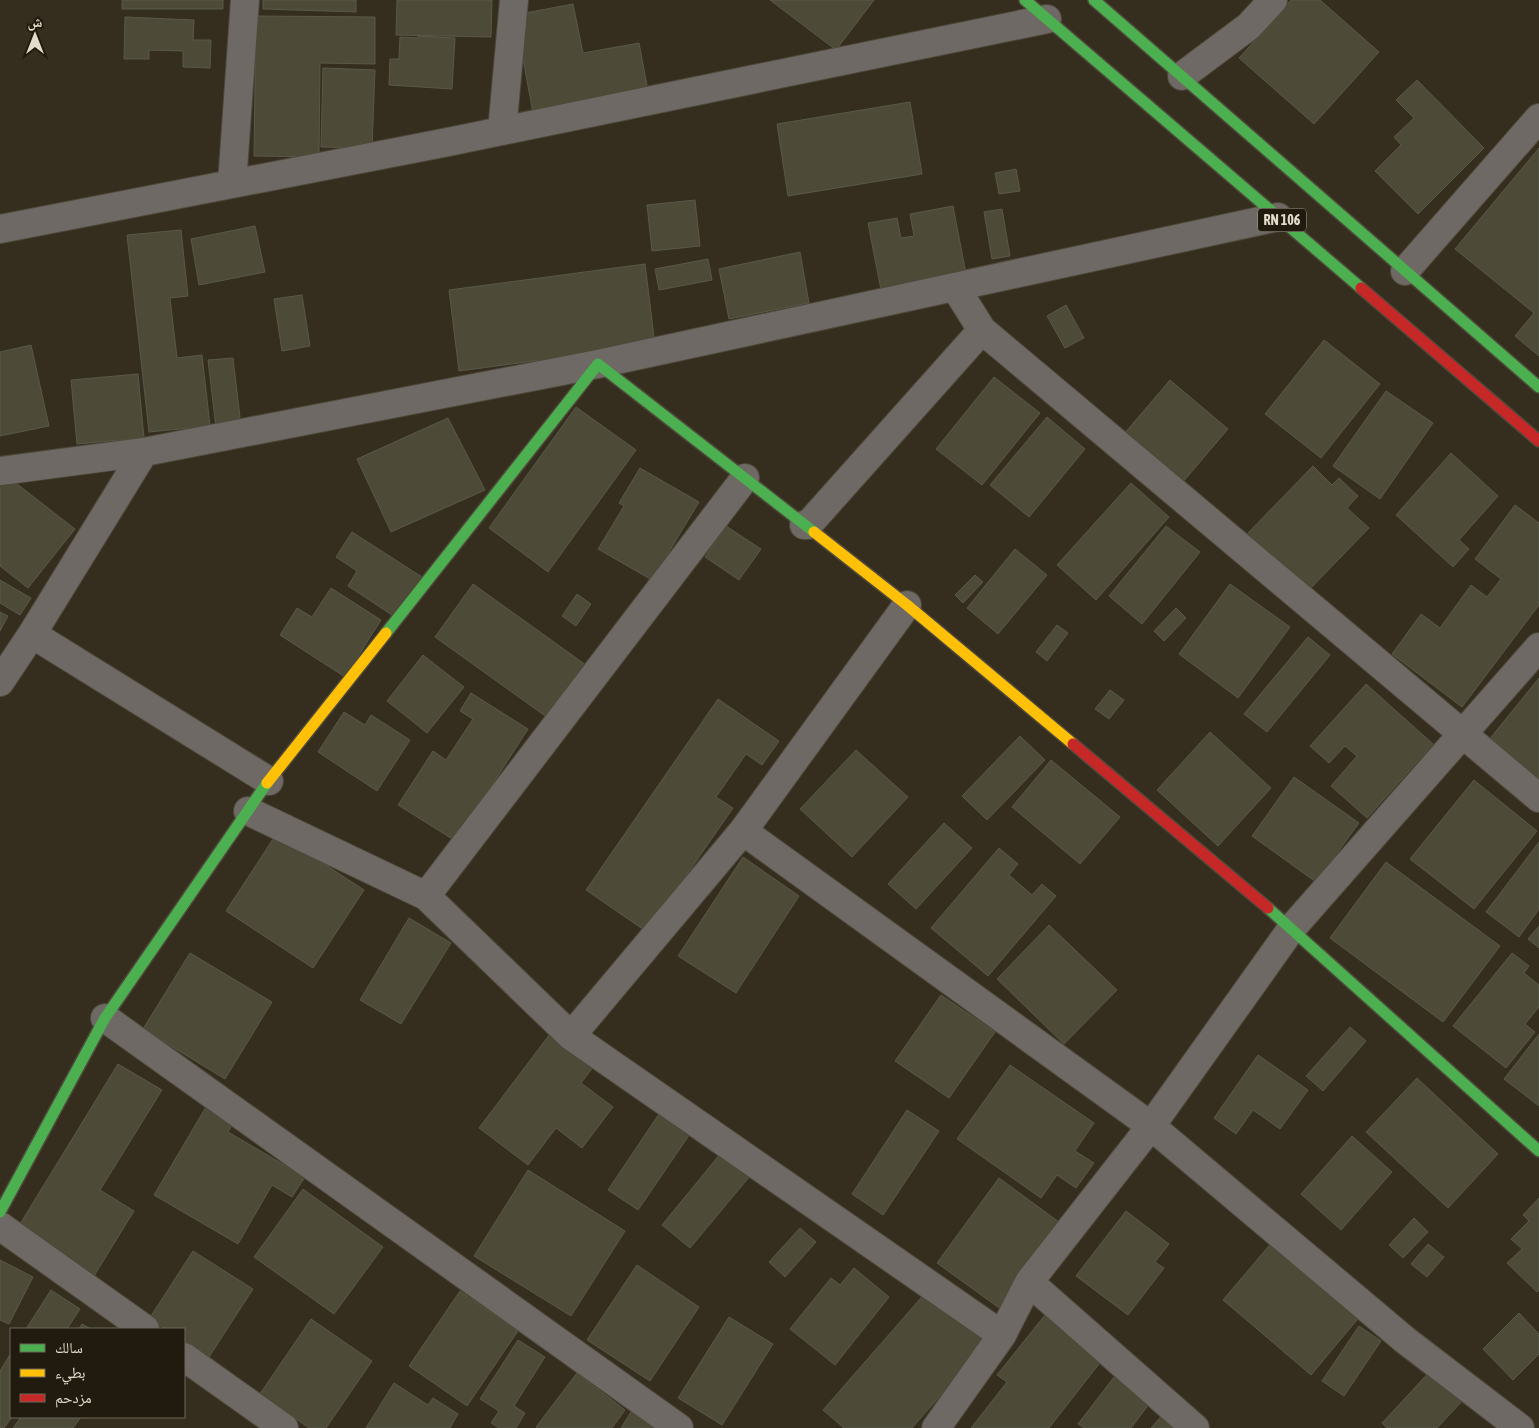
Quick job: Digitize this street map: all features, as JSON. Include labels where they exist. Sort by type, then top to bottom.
[{"type":"street","points":[[232,184],[245,0]]},
{"type":"street","points":[[502,131],[514,0]]},
{"type":"street","name":"RN 106","points":[[1025,0],[1539,441]]},
{"type":"street","name":"RN 106","points":[[1094,0],[1539,387]]},
{"type":"street","points":[[1182,76],[1249,26],[1273,0]]},
{"type":"street","points":[[0,229],[502,131],[1047,18]]},
{"type":"street","points":[[1406,271],[1539,118]]},
{"type":"street","points":[[0,471],[144,452],[598,364],[1278,217]]},
{"type":"street","points":[[955,287],[982,330],[1539,798]]},
{"type":"street","points":[[804,524],[808,524],[982,330]]},
{"type":"street","points":[[598,364],[907,605],[1292,928],[1539,1151]]},
{"type":"street","points":[[0,1212],[105,1018],[269,781],[598,364]]},
{"type":"street","points":[[0,682],[32,634],[144,452]]},
{"type":"street","points":[[426,896],[745,478]]},
{"type":"street","points":[[571,1036],[742,832],[907,605]]},
{"type":"street","points":[[32,634],[269,781]]},
{"type":"street","points":[[936,1428],[1002,1335],[1029,1282],[1151,1126],[1292,928],[1539,647]]},
{"type":"street","points":[[248,811],[426,896],[571,1036],[1002,1335]]},
{"type":"street","points":[[742,832],[1151,1126],[1405,1340],[1520,1428]]},
{"type":"street","points":[[105,1018],[679,1428]]},
{"type":"street","points":[[0,1226],[144,1328]]},
{"type":"street","points":[[1029,1282],[1195,1428]]},
{"type":"street","points":[[185,1358],[284,1428]]},
{"type":"building","points":[[122,0],[223,0],[223,9],[122,9]]},
{"type":"building","points":[[263,0],[356,0],[356,12],[263,9]]},
{"type":"building","points":[[397,0],[492,0],[491,37],[396,35]]},
{"type":"building","points":[[770,0],[874,0],[836,50]]},
{"type":"building","points":[[1291,0],[1320,0],[1379,52],[1314,124],[1239,58]]},
{"type":"building","points":[[573,4],[583,53],[639,43],[648,91],[533,113],[515,15]]},
{"type":"building","points":[[256,16],[375,17],[375,64],[320,63],[319,157],[254,156]]},
{"type":"building","points":[[125,17],[194,20],[193,40],[211,40],[210,68],[183,67],[183,51],[149,50],[149,59],[124,59]]},
{"type":"building","points":[[418,36],[455,38],[452,89],[389,85],[390,59],[399,59],[400,37],[418,38]]},
{"type":"building","points":[[323,68],[375,70],[372,148],[321,147]]},
{"type":"building","points":[[1417,80],[1484,148],[1418,214],[1375,171],[1401,145],[1394,137],[1414,118],[1396,100]]},
{"type":"building","points":[[910,102],[922,174],[788,196],[777,124]]},
{"type":"building","points":[[1539,148],[1539,356],[1515,336],[1534,313],[1455,249]]},
{"type":"building","points":[[1016,169],[1020,191],[999,194],[995,173]]},
{"type":"building","points":[[695,200],[700,246],[652,251],[647,205]]},
{"type":"building","points":[[953,206],[967,279],[882,295],[868,223],[897,218],[901,238],[914,236],[910,214]]},
{"type":"building","points":[[1002,209],[1010,256],[992,259],[984,212]]},
{"type":"building","points":[[255,226],[265,272],[199,285],[191,239]]},
{"type":"building","points":[[181,230],[188,296],[170,298],[177,358],[202,355],[210,426],[149,432],[127,235]]},
{"type":"building","points":[[800,252],[809,303],[729,319],[719,269]]},
{"type":"building","points":[[708,259],[712,280],[659,290],[655,269]]},
{"type":"building","points":[[645,264],[655,345],[459,371],[449,290]]},
{"type":"building","points":[[302,295],[310,346],[282,351],[274,299]]},
{"type":"building","points":[[1066,305],[1084,338],[1065,348],[1047,316]]},
{"type":"building","points":[[1324,340],[1380,384],[1321,458],[1265,414]]},
{"type":"building","points":[[31,345],[49,426],[0,436],[0,352]]},
{"type":"building","points":[[233,358],[241,426],[216,428],[208,360]]},
{"type":"building","points":[[138,374],[144,438],[77,444],[71,380]]},
{"type":"building","points":[[994,377],[1040,413],[982,485],[936,449]]},
{"type":"building","points":[[1170,380],[1228,429],[1182,483],[1124,434]]},
{"type":"building","points":[[1386,391],[1433,423],[1380,499],[1333,466]]},
{"type":"building","points":[[576,407],[636,450],[548,572],[489,528]]},
{"type":"building","points":[[1047,417],[1085,449],[1029,517],[990,485]]},
{"type":"building","points":[[448,418],[485,490],[391,532],[357,459]]},
{"type":"building","points":[[1451,453],[1498,496],[1459,540],[1469,549],[1453,567],[1396,515]]},
{"type":"building","points":[[1313,466],[1332,485],[1339,478],[1358,496],[1347,508],[1369,528],[1308,591],[1247,534]]},
{"type":"building","points":[[640,468],[699,502],[652,580],[598,549],[624,506],[619,503]]},
{"type":"building","points":[[3,473],[75,529],[28,588],[0,566],[0,476]]},
{"type":"building","points":[[1131,483],[1169,517],[1096,600],[1057,565]]},
{"type":"building","points":[[1515,505],[1539,523],[1539,605],[1462,707],[1392,654],[1421,614],[1440,628],[1471,585],[1487,597],[1501,579],[1475,559]]},
{"type":"building","points":[[726,526],[761,549],[739,580],[705,557]]},
{"type":"building","points":[[1166,526],[1200,552],[1142,624],[1109,596]]},
{"type":"building","points":[[352,532],[422,577],[395,617],[348,586],[357,571],[336,557]]},
{"type":"building","points":[[1015,549],[1047,575],[998,634],[967,608]]},
{"type":"building","points":[[975,575],[983,582],[963,603],[955,595]]},
{"type":"building","points":[[0,580],[31,598],[20,615],[0,603]]},
{"type":"building","points":[[473,584],[586,665],[548,718],[435,637]]},
{"type":"building","points":[[1230,584],[1290,627],[1238,698],[1179,654]]},
{"type":"building","points":[[331,588],[381,620],[345,677],[280,635],[297,608],[312,617]]},
{"type":"building","points":[[577,594],[591,604],[576,626],[562,616]]},
{"type":"building","points":[[1176,608],[1186,618],[1164,641],[1154,631]]},
{"type":"building","points":[[0,612],[8,616],[0,631]]},
{"type":"building","points":[[1057,625],[1068,633],[1047,661],[1036,652]]},
{"type":"building","points":[[1308,637],[1330,655],[1267,732],[1244,714]]},
{"type":"building","points":[[423,655],[464,687],[427,733],[387,701]]},
{"type":"building","points":[[1539,678],[1539,781],[1488,741]]},
{"type":"building","points":[[1366,684],[1433,744],[1367,818],[1331,786],[1357,756],[1345,746],[1329,763],[1310,746]]},
{"type":"building","points":[[1110,690],[1124,700],[1109,719],[1095,709]]},
{"type":"building","points":[[471,693],[528,729],[476,810],[462,845],[398,805],[433,751],[446,760],[473,719],[460,711]]},
{"type":"building","points":[[718,699],[779,741],[762,765],[746,754],[716,797],[733,808],[647,932],[586,890]]},
{"type":"building","points":[[344,712],[365,725],[371,715],[410,740],[377,791],[318,752]]},
{"type":"building","points":[[1210,732],[1271,788],[1218,846],[1157,790]]},
{"type":"building","points":[[1020,736],[1045,760],[987,820],[962,796]]},
{"type":"building","points":[[856,750],[908,797],[852,857],[800,809]]},
{"type":"building","points":[[1051,760],[1120,817],[1080,864],[1012,807]]},
{"type":"building","points":[[1294,777],[1359,823],[1316,882],[1252,836]]},
{"type":"building","points":[[1474,780],[1537,831],[1474,909],[1410,859]]},
{"type":"building","points":[[944,823],[972,848],[916,909],[888,884]]},
{"type":"building","points":[[277,833],[364,890],[313,968],[226,911]]},
{"type":"building","points":[[1539,842],[1539,909],[1519,937],[1486,912]]},
{"type":"building","points":[[999,848],[1018,864],[1009,875],[1032,895],[1042,884],[1056,896],[988,976],[931,928]]},
{"type":"building","points":[[743,857],[799,896],[736,993],[678,956]]},
{"type":"building","points":[[1386,862],[1500,946],[1443,1022],[1330,938]]},
{"type":"building","points":[[409,918],[451,943],[401,1024],[360,1000]]},
{"type":"building","points":[[1049,925],[1117,990],[1064,1044],[997,979]]},
{"type":"building","points":[[1539,926],[1539,948],[1528,939]]},
{"type":"building","points":[[190,953],[272,1002],[225,1079],[143,1029]]},
{"type":"building","points":[[1512,953],[1529,966],[1524,973],[1539,985],[1539,1007],[1525,1024],[1535,1032],[1506,1068],[1453,1026]]},
{"type":"building","points":[[941,995],[995,1032],[949,1098],[895,1061]]},
{"type":"building","points":[[1350,1027],[1366,1041],[1323,1091],[1306,1076]]},
{"type":"building","points":[[550,1034],[594,1066],[581,1083],[613,1107],[582,1148],[556,1128],[528,1165],[479,1128]]},
{"type":"building","points":[[1539,1034],[1539,1106],[1504,1079]]},
{"type":"building","points":[[1258,1055],[1308,1090],[1280,1129],[1253,1110],[1236,1134],[1214,1118]]},
{"type":"building","points":[[118,1064],[162,1090],[100,1190],[134,1211],[94,1276],[17,1229]]},
{"type":"building","points":[[1010,1065],[1094,1123],[1075,1151],[1094,1163],[1076,1188],[1057,1175],[1041,1198],[957,1139]]},
{"type":"building","points":[[1417,1078],[1498,1154],[1448,1208],[1366,1132]]},
{"type":"building","points":[[206,1107],[233,1123],[228,1132],[305,1177],[292,1197],[272,1185],[238,1244],[154,1195]]},
{"type":"building","points":[[907,1110],[939,1131],[883,1215],[852,1194]]},
{"type":"building","points":[[661,1111],[692,1131],[638,1210],[608,1190]]},
{"type":"building","points":[[1352,1136],[1392,1172],[1341,1230],[1301,1194]]},
{"type":"building","points":[[721,1153],[750,1176],[690,1248],[662,1225]]},
{"type":"building","points":[[528,1170],[625,1231],[571,1316],[474,1256]]},
{"type":"building","points":[[999,1178],[1063,1225],[1002,1310],[937,1263]]},
{"type":"building","points":[[303,1189],[383,1247],[334,1314],[254,1257]]},
{"type":"building","points":[[1539,1198],[1539,1290],[1537,1292],[1507,1263],[1522,1249],[1511,1239],[1529,1221],[1523,1215]]},
{"type":"building","points":[[1126,1211],[1169,1244],[1155,1262],[1164,1268],[1128,1315],[1076,1276]]},
{"type":"building","points":[[1414,1218],[1428,1232],[1403,1258],[1389,1245]]},
{"type":"building","points":[[800,1228],[816,1242],[785,1277],[769,1262]]},
{"type":"building","points":[[1273,1241],[1361,1315],[1311,1375],[1223,1300]]},
{"type":"building","points":[[1428,1244],[1444,1257],[1427,1277],[1411,1264]]},
{"type":"building","points":[[193,1251],[253,1289],[209,1357],[185,1342],[185,1328],[164,1328],[149,1319]]},
{"type":"building","points":[[0,1260],[33,1277],[9,1324],[0,1320]]},
{"type":"building","points":[[637,1265],[699,1307],[650,1381],[587,1340]]},
{"type":"building","points":[[854,1268],[889,1297],[835,1365],[790,1329],[831,1278],[840,1285]]},
{"type":"building","points":[[51,1290],[80,1309],[68,1328],[27,1328]]},
{"type":"building","points":[[460,1291],[518,1331],[467,1406],[409,1366]]},
{"type":"building","points":[[927,1291],[987,1342],[912,1428],[844,1428],[823,1410]]},
{"type":"building","points":[[1049,1310],[1106,1355],[1049,1428],[971,1428],[1007,1382],[997,1375]]},
{"type":"building","points":[[1519,1313],[1539,1334],[1539,1354],[1513,1380],[1483,1349]]},
{"type":"building","points":[[729,1317],[773,1344],[722,1425],[678,1398]]},
{"type":"building","points":[[311,1319],[372,1361],[326,1428],[309,1428],[260,1394]]},
{"type":"building","points":[[82,1324],[89,1328],[80,1328]]},
{"type":"building","points":[[1359,1326],[1381,1341],[1344,1396],[1322,1381]]},
{"type":"building","points":[[518,1340],[545,1357],[514,1406],[525,1413],[516,1428],[499,1428],[491,1423],[499,1411],[480,1399]]},
{"type":"building","points":[[10,1355],[11,1418],[4,1428],[0,1428],[0,1371]]},
{"type":"building","points":[[1434,1367],[1466,1397],[1437,1428],[1387,1428],[1382,1423]]},
{"type":"building","points":[[1121,1368],[1156,1395],[1131,1428],[1084,1428],[1078,1424]]},
{"type":"building","points":[[577,1373],[625,1410],[612,1428],[536,1427]]},
{"type":"building","points":[[394,1383],[428,1405],[433,1398],[458,1414],[450,1428],[366,1428]]},
{"type":"building","points":[[1166,1411],[1186,1428],[1151,1428]]},
{"type":"building","points":[[631,1412],[657,1428],[621,1428]]},
{"type":"building","points":[[20,1418],[80,1418],[73,1428],[13,1428]]},
{"type":"traffic: fast","points":[[1025,0],[1361,288]]},
{"type":"traffic: fast","points":[[1094,0],[1539,387]]},
{"type":"traffic: fast","points":[[386,633],[598,364],[814,532]]},
{"type":"traffic: fast","points":[[0,1212],[105,1018],[267,783]]},
{"type":"traffic: fast","points":[[1268,908],[1539,1151]]},
{"type":"traffic: slow","points":[[814,532],[907,605],[1073,744]]},
{"type":"traffic: slow","points":[[267,783],[386,633]]},
{"type":"traffic: jam","points":[[1361,288],[1539,441]]},
{"type":"traffic: jam","points":[[1073,744],[1268,908]]}]
